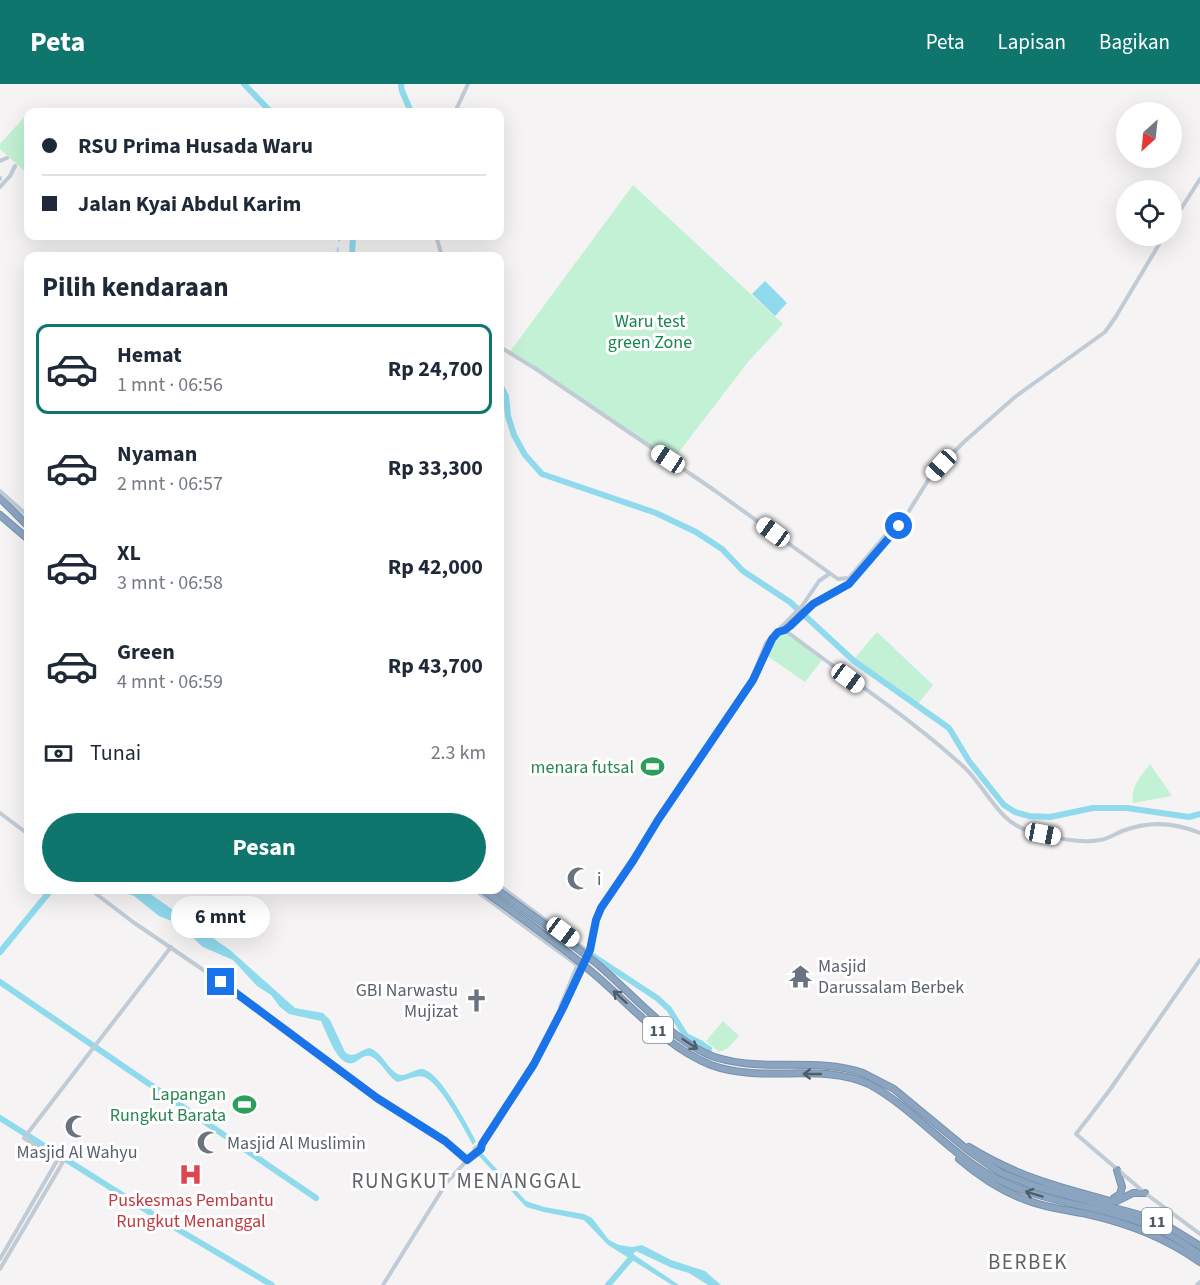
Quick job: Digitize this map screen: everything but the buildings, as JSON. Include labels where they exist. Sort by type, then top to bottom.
[{"type":"highway","points":[[0,498],[24,523]]},
{"type":"highway","points":[[0,502],[24,523]]},
{"type":"highway","points":[[0,513],[24,534]]},
{"type":"highway","name":"11","points":[[488,894],[587,968],[675,1045],[699,1060],[742,1073],[825,1074],[869,1084],[904,1106],[961,1156],[998,1180],[1037,1196],[1153,1227],[1200,1255]]},
{"type":"highway","name":"11","points":[[502,894],[595,962],[681,1038],[706,1054],[741,1064],[828,1065],[863,1073],[894,1089],[969,1151],[1001,1173],[1037,1187],[1155,1220],[1200,1246]]},
{"type":"highway","points":[[914,1104],[991,1161],[1030,1179],[1113,1201],[1133,1193],[1144,1193]]},
{"type":"highway","points":[[904,1106],[959,1159],[1003,1190],[1038,1204],[1143,1230],[1169,1242],[1200,1262]]},
{"type":"highway","points":[[1066,1190],[1115,1198],[1120,1194],[1122,1187],[1117,1170]]},
{"type":"street","points":[[457,108],[468,84]]},
{"type":"street","points":[[0,161],[7,158]]},
{"type":"street","points":[[0,187],[15,166]]},
{"type":"street","points":[[1182,207],[1200,179]]},
{"type":"street","points":[[382,1285],[447,1182],[477,1149],[534,1064],[589,952],[601,908],[751,682],[765,645],[778,632],[796,621],[813,604],[840,591],[867,565],[899,526],[932,474],[977,429],[1105,332],[1158,246]]},
{"type":"street","points":[[504,350],[714,490],[823,570],[826,575],[838,579],[849,578],[895,524],[901,521]]},
{"type":"street","points":[[0,491],[24,512]]},
{"type":"street","points":[[783,629],[826,575]]},
{"type":"street","points":[[838,579],[840,591]]},
{"type":"street","points":[[808,599],[813,604]]},
{"type":"street","points":[[783,629],[890,708],[960,764],[978,782],[1001,813],[1020,828],[1055,837],[1090,841],[1143,826],[1177,825],[1200,833]]},
{"type":"street","points":[[0,813],[24,831]]},
{"type":"street","points":[[504,889],[589,952]]},
{"type":"street","points":[[96,894],[377,1098],[445,1141],[467,1160]]},
{"type":"street","points":[[481,894],[577,966]]},
{"type":"street","points":[[544,940],[554,926]]},
{"type":"street","points":[[552,946],[563,932]]},
{"type":"street","points":[[61,1161],[25,1136],[171,947]]},
{"type":"street","points":[[560,1013],[560,1007],[577,966],[585,960]]},
{"type":"street","points":[[1200,960],[1105,1098],[1076,1134],[1144,1193],[1200,1234]]},
{"type":"street","points":[[0,1259],[61,1161]]},
{"type":"street","points":[[0,1269],[61,1161]]},
{"type":"street","points":[[1197,1285],[1200,1281]]},
{"type":"green space","points":[[24,117],[24,170],[0,149],[0,144]]},
{"type":"green space","name":"Waru test green Zone","points":[[633,185],[783,324],[748,362],[672,461],[509,353]]},
{"type":"green space","points":[[784,631],[822,660],[805,682],[766,655],[772,640]]},
{"type":"green space","points":[[877,632],[933,685],[917,705],[853,660]]},
{"type":"green space","points":[[1150,764],[1172,796],[1133,803],[1135,787]]},
{"type":"green space","points":[[723,1021],[739,1036],[727,1049],[719,1052],[706,1041]]},
{"type":"water","points":[[765,281],[787,303],[775,316],[752,294]]},
{"type":"water","points":[[129,894],[150,894],[230,950],[295,1008],[323,1013],[330,1020],[348,1054],[354,1055],[370,1048],[399,1075],[422,1069],[429,1072],[453,1100],[476,1141],[473,1145],[451,1108],[430,1081],[418,1076],[397,1082],[370,1056],[353,1063],[342,1060],[333,1048],[321,1021],[289,1014],[271,995],[257,986],[233,960],[203,947],[177,923],[159,916]]},
{"type":"water","points":[[481,1152],[526,1201],[544,1207],[584,1214],[592,1218],[609,1240],[619,1245],[632,1247],[642,1245],[671,1260],[705,1271],[721,1285],[708,1285],[689,1273],[672,1268],[636,1251],[633,1254],[679,1285],[672,1285],[608,1245],[584,1220],[526,1207],[478,1155]]},
{"type":"waterway","points":[[244,84],[267,108]]},
{"type":"waterway","points":[[401,84],[409,108]]},
{"type":"waterway","points":[[352,252],[353,240]]},
{"type":"waterway","points":[[338,248],[338,252]]},
{"type":"waterway","points":[[504,392],[514,435],[525,455],[542,474],[656,513],[696,532],[722,549],[743,571],[790,602],[854,661],[949,728],[969,761],[1004,805],[1015,812],[1029,816],[1050,817],[1093,808],[1127,808],[1189,817],[1200,814]]},
{"type":"waterway","points":[[0,952],[48,894]]},
{"type":"waterway","points":[[590,954],[657,998],[669,1009],[686,1036],[709,1049]]},
{"type":"waterway","points":[[0,982],[316,1198]]},
{"type":"waterway","points":[[0,1118],[162,1220],[272,1285]]},
{"type":"waterway","points":[[608,1285],[632,1257]]},
{"type":"place","name":"menara futsal","points":[[652,767]]},
{"type":"place","name":"i","points":[[579,879]]},
{"type":"place","name":"Masjid Darussalam Berbek","points":[[800,976]]},
{"type":"place","name":"GBI Narwastu Mujizat","points":[[476,1000]]},
{"type":"place","name":"Lapangan Rungkut Barata","points":[[244,1104]]},
{"type":"place","name":"Masjid Al Wahyu","points":[[77,1126]]},
{"type":"place","name":"Masjid Al Muslimin","points":[[209,1143]]},
{"type":"place","name":"Puskesmas Pembantu Rungkut Menanggal","points":[[191,1174]]},
{"type":"district","name":"RUNGKUT MENANGGAL","points":[[467,1181]]},
{"type":"district","name":"BERBEK","points":[[1028,1262]]},
{"type":"route","points":[[221,982],[377,1098],[445,1141],[467,1160],[481,1149],[534,1064],[557,1021],[590,950],[601,908],[753,680],[772,639],[778,632],[785,630],[796,621],[813,604],[849,584],[899,526]]}]
